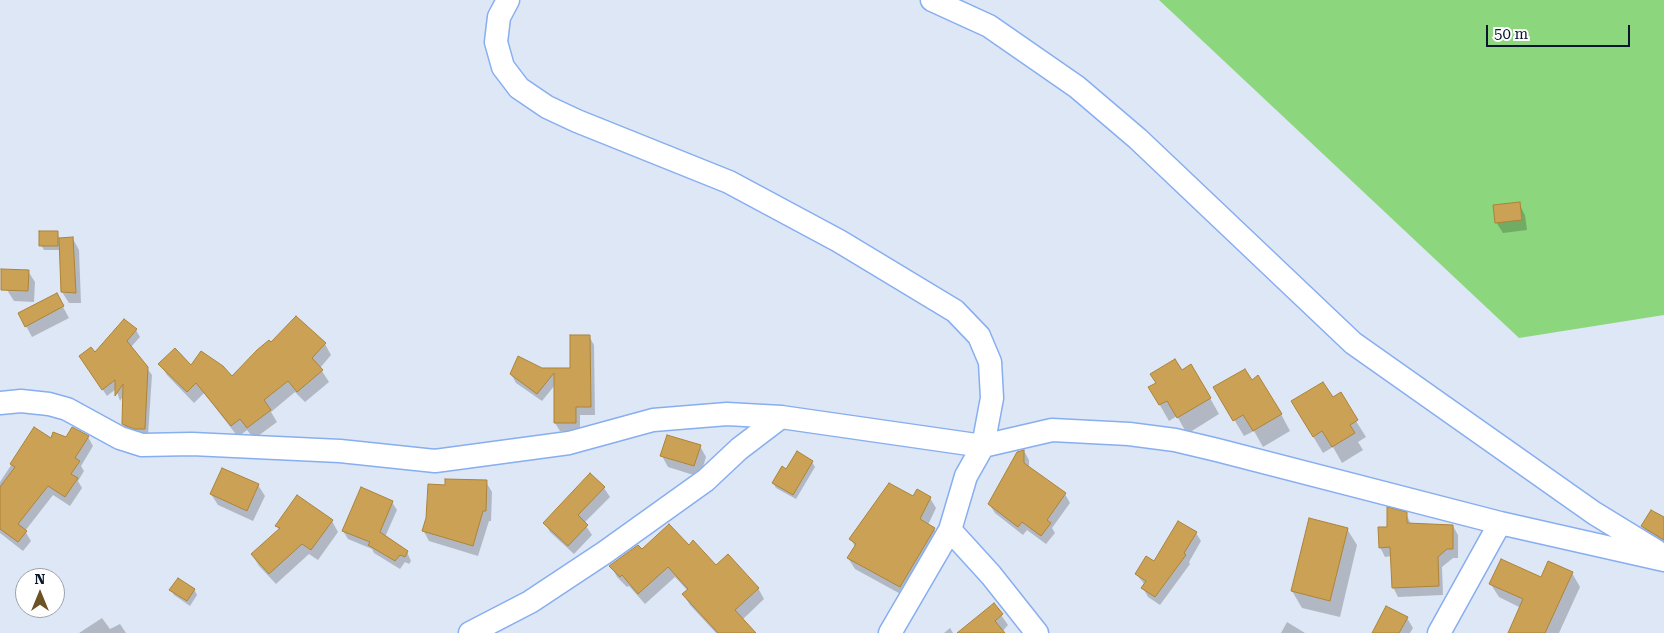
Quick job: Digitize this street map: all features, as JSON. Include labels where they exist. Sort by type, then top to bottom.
[{"type":"street","points":[[508,0],[499,17],[496,42],[503,67],[519,88],[547,107],[578,122],[728,182],[839,242],[955,312],[979,336],[990,362],[992,398],[983,446],[966,476],[950,530],[890,633]]},
{"type":"street","points":[[932,0],[988,26],[1077,87],[1138,139],[1353,342],[1594,513],[1664,558]]},
{"type":"street","points":[[0,403],[20,401],[48,404],[67,409],[120,438],[142,445],[192,444],[340,452],[435,461],[568,443],[653,420],[690,415],[727,414],[781,417],[983,446],[1052,430],[1129,434],[1175,440],[1500,523],[1664,558]]},
{"type":"street","points":[[470,633],[530,602],[604,554],[706,480],[739,449],[781,417]]},
{"type":"street","points":[[1439,633],[1500,523]]},
{"type":"street","points":[[950,530],[991,575],[1037,633]]},
{"type":"green space","points":[[1159,0],[1664,0],[1664,315],[1519,338]]},
{"type":"building","points":[[1520,202],[1522,220],[1495,223],[1493,205]]},
{"type":"building","points":[[39,231],[58,231],[58,246],[39,246]]},
{"type":"building","points":[[73,237],[76,293],[61,292],[59,238]]},
{"type":"building","points":[[1,269],[29,270],[28,291],[1,290]]},
{"type":"building","points":[[57,293],[64,306],[25,327],[18,313]]},
{"type":"building","points":[[296,316],[326,343],[312,358],[323,370],[297,392],[288,381],[264,400],[271,410],[247,428],[240,419],[231,426],[196,383],[187,392],[158,364],[175,348],[191,365],[201,351],[223,366],[232,376],[257,350],[269,340],[271,342]]},
{"type":"building","points":[[124,319],[137,329],[127,341],[148,367],[145,429],[134,429],[122,424],[123,384],[115,396],[115,380],[102,390],[79,356],[91,347],[95,352]]},
{"type":"building","points":[[570,335],[590,335],[591,407],[576,407],[576,423],[554,423],[554,373],[537,394],[510,374],[518,356],[542,368],[570,368]]},
{"type":"building","points":[[1175,359],[1182,370],[1191,364],[1211,398],[1177,418],[1167,401],[1159,405],[1148,387],[1156,383],[1150,374]]},
{"type":"building","points":[[1245,369],[1252,380],[1258,375],[1282,414],[1253,431],[1243,415],[1233,421],[1213,387]]},
{"type":"building","points":[[1323,382],[1333,397],[1341,392],[1358,420],[1350,425],[1355,433],[1332,447],[1322,431],[1313,437],[1291,401]]},
{"type":"building","points":[[34,427],[51,438],[53,432],[66,437],[72,427],[89,436],[75,458],[80,461],[71,474],[78,478],[65,497],[48,486],[18,524],[27,531],[18,542],[0,529],[0,487],[15,467],[10,464]]},
{"type":"building","points":[[667,435],[701,445],[694,466],[660,456]]},
{"type":"building","points":[[1024,450],[1024,463],[1066,493],[1047,520],[1051,523],[1041,536],[1022,522],[1018,527],[988,504],[1017,452]]},
{"type":"building","points":[[797,451],[813,461],[793,495],[772,483],[782,466],[786,469]]},
{"type":"building","points":[[222,468],[259,484],[247,511],[210,494]]},
{"type":"building","points":[[590,473],[605,487],[578,515],[588,525],[568,546],[543,523]]},
{"type":"building","points":[[445,479],[487,480],[486,511],[483,511],[473,546],[422,531],[426,518],[428,484],[445,485]]},
{"type":"building","points":[[889,483],[913,496],[917,489],[931,497],[920,519],[935,528],[900,587],[847,558],[856,544],[849,539]]},
{"type":"building","points":[[361,487],[393,501],[380,532],[408,551],[405,557],[400,555],[395,561],[368,545],[370,542],[342,531]]},
{"type":"building","points":[[297,495],[333,520],[311,550],[302,544],[269,574],[251,554],[280,528],[275,526]]},
{"type":"building","points":[[1387,507],[1407,512],[1407,523],[1453,525],[1453,549],[1447,549],[1438,557],[1439,586],[1392,588],[1390,547],[1379,548],[1378,527],[1387,527]]},
{"type":"building","points":[[1651,510],[1664,517],[1664,540],[1641,526]]},
{"type":"building","points":[[1309,518],[1348,528],[1330,601],[1291,591]]},
{"type":"building","points":[[1178,521],[1197,532],[1184,553],[1186,555],[1155,597],[1141,588],[1146,581],[1135,574],[1146,556],[1154,561]]},
{"type":"building","points":[[669,524],[689,545],[693,540],[716,565],[728,554],[759,588],[735,610],[756,633],[718,633],[682,594],[688,589],[668,567],[638,594],[622,575],[620,577],[609,566],[638,545],[642,549]]},
{"type":"building","points":[[1501,559],[1541,577],[1548,561],[1573,572],[1545,633],[1508,633],[1523,599],[1489,584]]},
{"type":"building","points":[[178,578],[195,589],[187,601],[169,590]]},
{"type":"building","points":[[994,603],[1003,614],[995,621],[1005,633],[957,633]]},
{"type":"building","points":[[1386,606],[1408,617],[1399,633],[1372,633]]}]
